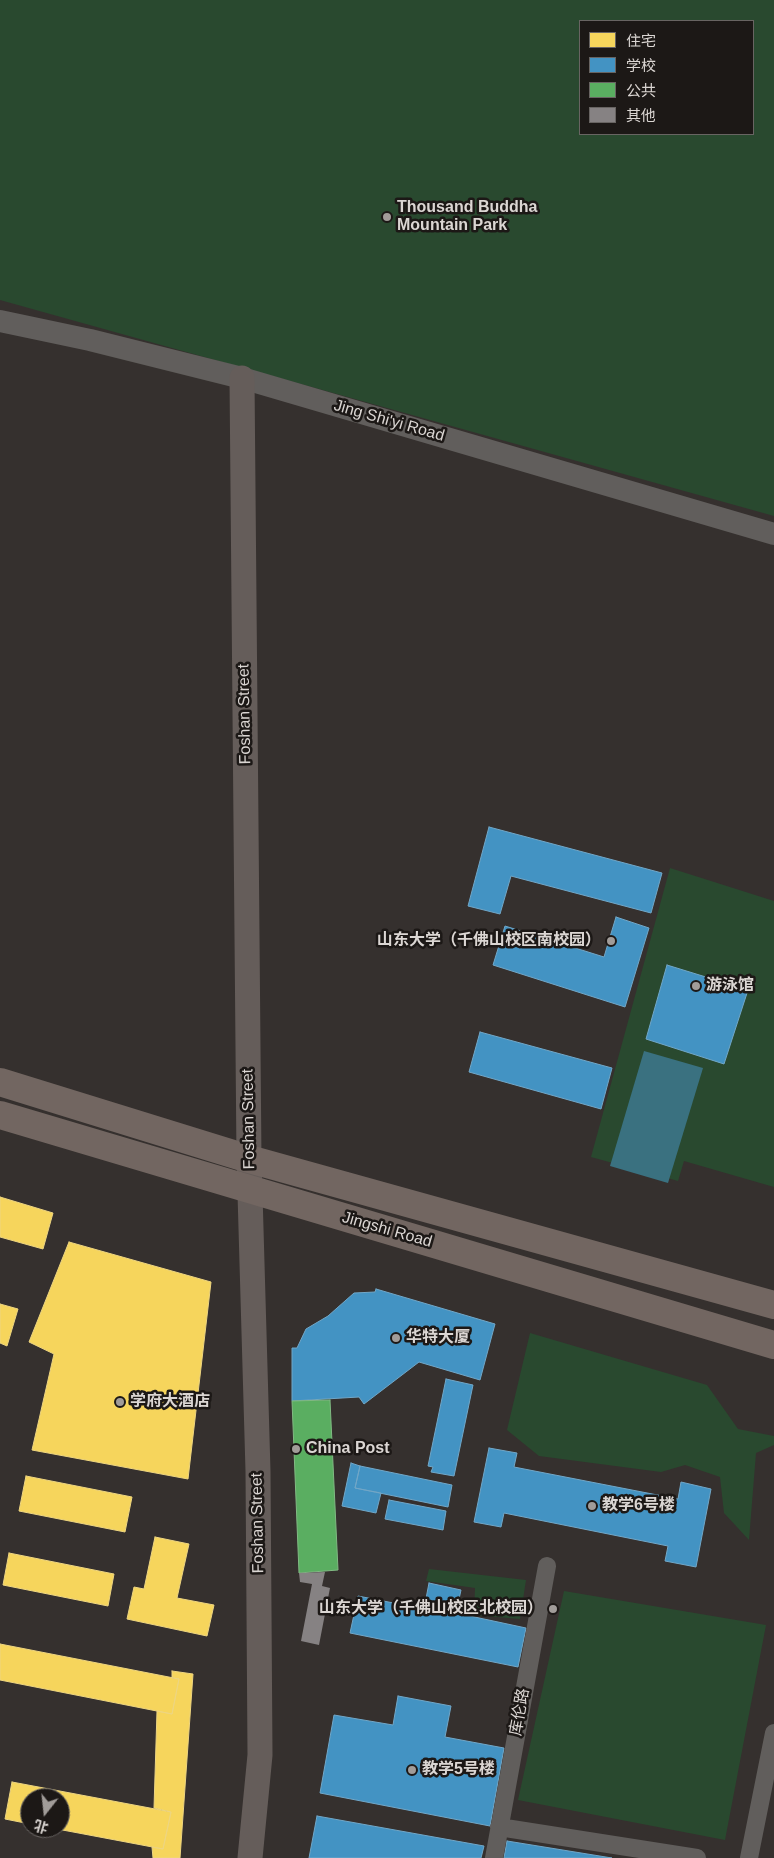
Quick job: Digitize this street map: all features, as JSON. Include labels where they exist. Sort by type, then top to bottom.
[{"type":"highway","name":"Jingshi Road","points":[[0,1082],[249,1159],[774,1305]]},
{"type":"highway","name":"Jingshi Road","points":[[0,1115],[774,1344]]},
{"type":"main road","name":"Foshan Street","points":[[242,378],[249,1159],[258,1471],[260,1755],[250,1858]]},
{"type":"street","name":"Jing Shi'yi Road","points":[[0,320],[90,340],[242,378],[774,534]]},
{"type":"street","name":"库伦路","points":[[494,1858],[547,1566]]},
{"type":"street","points":[[749,1858],[774,1734]]},
{"type":"street","points":[[499,1827],[667,1856],[696,1858]]},
{"type":"green space","name":"Thousand Buddha Mountain Park","points":[[0,0],[774,0],[774,516],[0,300]]},
{"type":"green space","name":"游泳馆","points":[[670,868],[774,901],[774,1187],[684,1161],[678,1181],[591,1157]]},
{"type":"green space","points":[[530,1333],[707,1385],[738,1429],[774,1436],[774,1445],[756,1453],[749,1540],[724,1513],[720,1477],[685,1465],[661,1472],[539,1456],[507,1430]]},
{"type":"green space","points":[[429,1569],[526,1580],[520,1619],[474,1615],[475,1588],[426,1581]]},
{"type":"green space","points":[[564,1591],[766,1625],[725,1840],[518,1800]]},
{"type":"water","points":[[644,1051],[703,1068],[668,1183],[610,1166]]},
{"type":"building: 住宅","points":[[0,1197],[53,1213],[43,1249],[0,1237]]},
{"type":"building: 住宅","name":"学府大酒店","points":[[69,1242],[211,1282],[188,1479],[32,1450],[54,1354],[29,1342]]},
{"type":"building: 住宅","points":[[0,1304],[18,1309],[7,1346],[0,1343]]},
{"type":"building: 住宅","points":[[26,1476],[132,1497],[125,1532],[19,1511]]},
{"type":"building: 住宅","points":[[155,1537],[189,1544],[177,1598],[214,1605],[207,1636],[127,1619],[134,1587],[144,1589]]},
{"type":"building: 住宅","points":[[9,1553],[114,1574],[108,1606],[3,1585]]},
{"type":"building: 住宅","points":[[0,1644],[179,1679],[172,1714],[0,1680]]},
{"type":"building: 住宅","points":[[172,1671],[193,1674],[180,1858],[153,1858],[152,1847],[163,1849],[171,1812],[154,1808],[157,1711],[172,1714],[179,1679],[172,1678]]},
{"type":"building: 住宅","points":[[12,1782],[44,1788],[20,1788],[20,1822],[5,1819]]},
{"type":"building: 住宅","points":[[70,1793],[171,1812],[163,1849],[70,1831]]},
{"type":"building: 学校","points":[[489,827],[662,873],[651,913],[511,876],[500,914],[468,906]]},
{"type":"building: 学校","points":[[616,917],[649,928],[625,1007],[493,965],[505,926],[604,957]]},
{"type":"building: 学校","points":[[667,965],[748,990],[724,1064],[646,1039]]},
{"type":"building: 学校","points":[[480,1032],[612,1068],[601,1109],[469,1072]]},
{"type":"building: 学校","name":"华特大厦","points":[[376,1289],[495,1324],[480,1380],[419,1362],[364,1404],[359,1397],[292,1401],[292,1348],[297,1348],[306,1329],[328,1316],[354,1293],[375,1292]]},
{"type":"building: 学校","points":[[446,1379],[473,1385],[454,1476],[431,1472],[433,1467],[428,1466]]},
{"type":"building: 学校","name":"教学6号楼","points":[[489,1448],[517,1453],[514,1467],[678,1499],[681,1482],[711,1489],[696,1567],[665,1561],[668,1546],[504,1513],[501,1527],[474,1522]]},
{"type":"building: 学校","points":[[351,1463],[360,1466],[355,1488],[381,1493],[376,1513],[342,1506]]},
{"type":"building: 学校","points":[[360,1466],[452,1485],[448,1507],[355,1488]]},
{"type":"building: 学校","points":[[389,1500],[446,1511],[443,1530],[385,1519]]},
{"type":"building: 学校","points":[[429,1583],[461,1590],[456,1613],[526,1628],[518,1667],[350,1633],[358,1596],[424,1609]]},
{"type":"building: 学校","name":"教学5号楼","points":[[398,1696],[451,1706],[445,1737],[504,1748],[490,1826],[320,1793],[334,1715],[393,1725]]},
{"type":"building: 学校","points":[[317,1816],[484,1846],[481,1858],[309,1858]]},
{"type":"building: 学校","points":[[507,1841],[612,1858],[504,1858]]},
{"type":"building: 公共","points":[[330,1400],[338,1570],[299,1573],[292,1401]]},
{"type":"building: 其他","points":[[325,1572],[322,1586],[330,1588],[319,1645],[301,1641],[312,1584],[300,1582],[299,1573]]},
{"type":"place","name":"Thousand Buddha Mountain Park","points":[[387,217]]},
{"type":"place","name":"山东大学（千佛山校区南校园）","points":[[611,941]]},
{"type":"place","name":"游泳馆","points":[[696,986]]},
{"type":"place","name":"华特大厦","points":[[396,1338]]},
{"type":"place","name":"学府大酒店","points":[[120,1402]]},
{"type":"place","name":"China Post","points":[[296,1449]]},
{"type":"place","name":"教学6号楼","points":[[592,1506]]},
{"type":"place","name":"山东大学（千佛山校区北校园）","points":[[553,1609]]},
{"type":"place","name":"教学5号楼","points":[[412,1770]]}]
